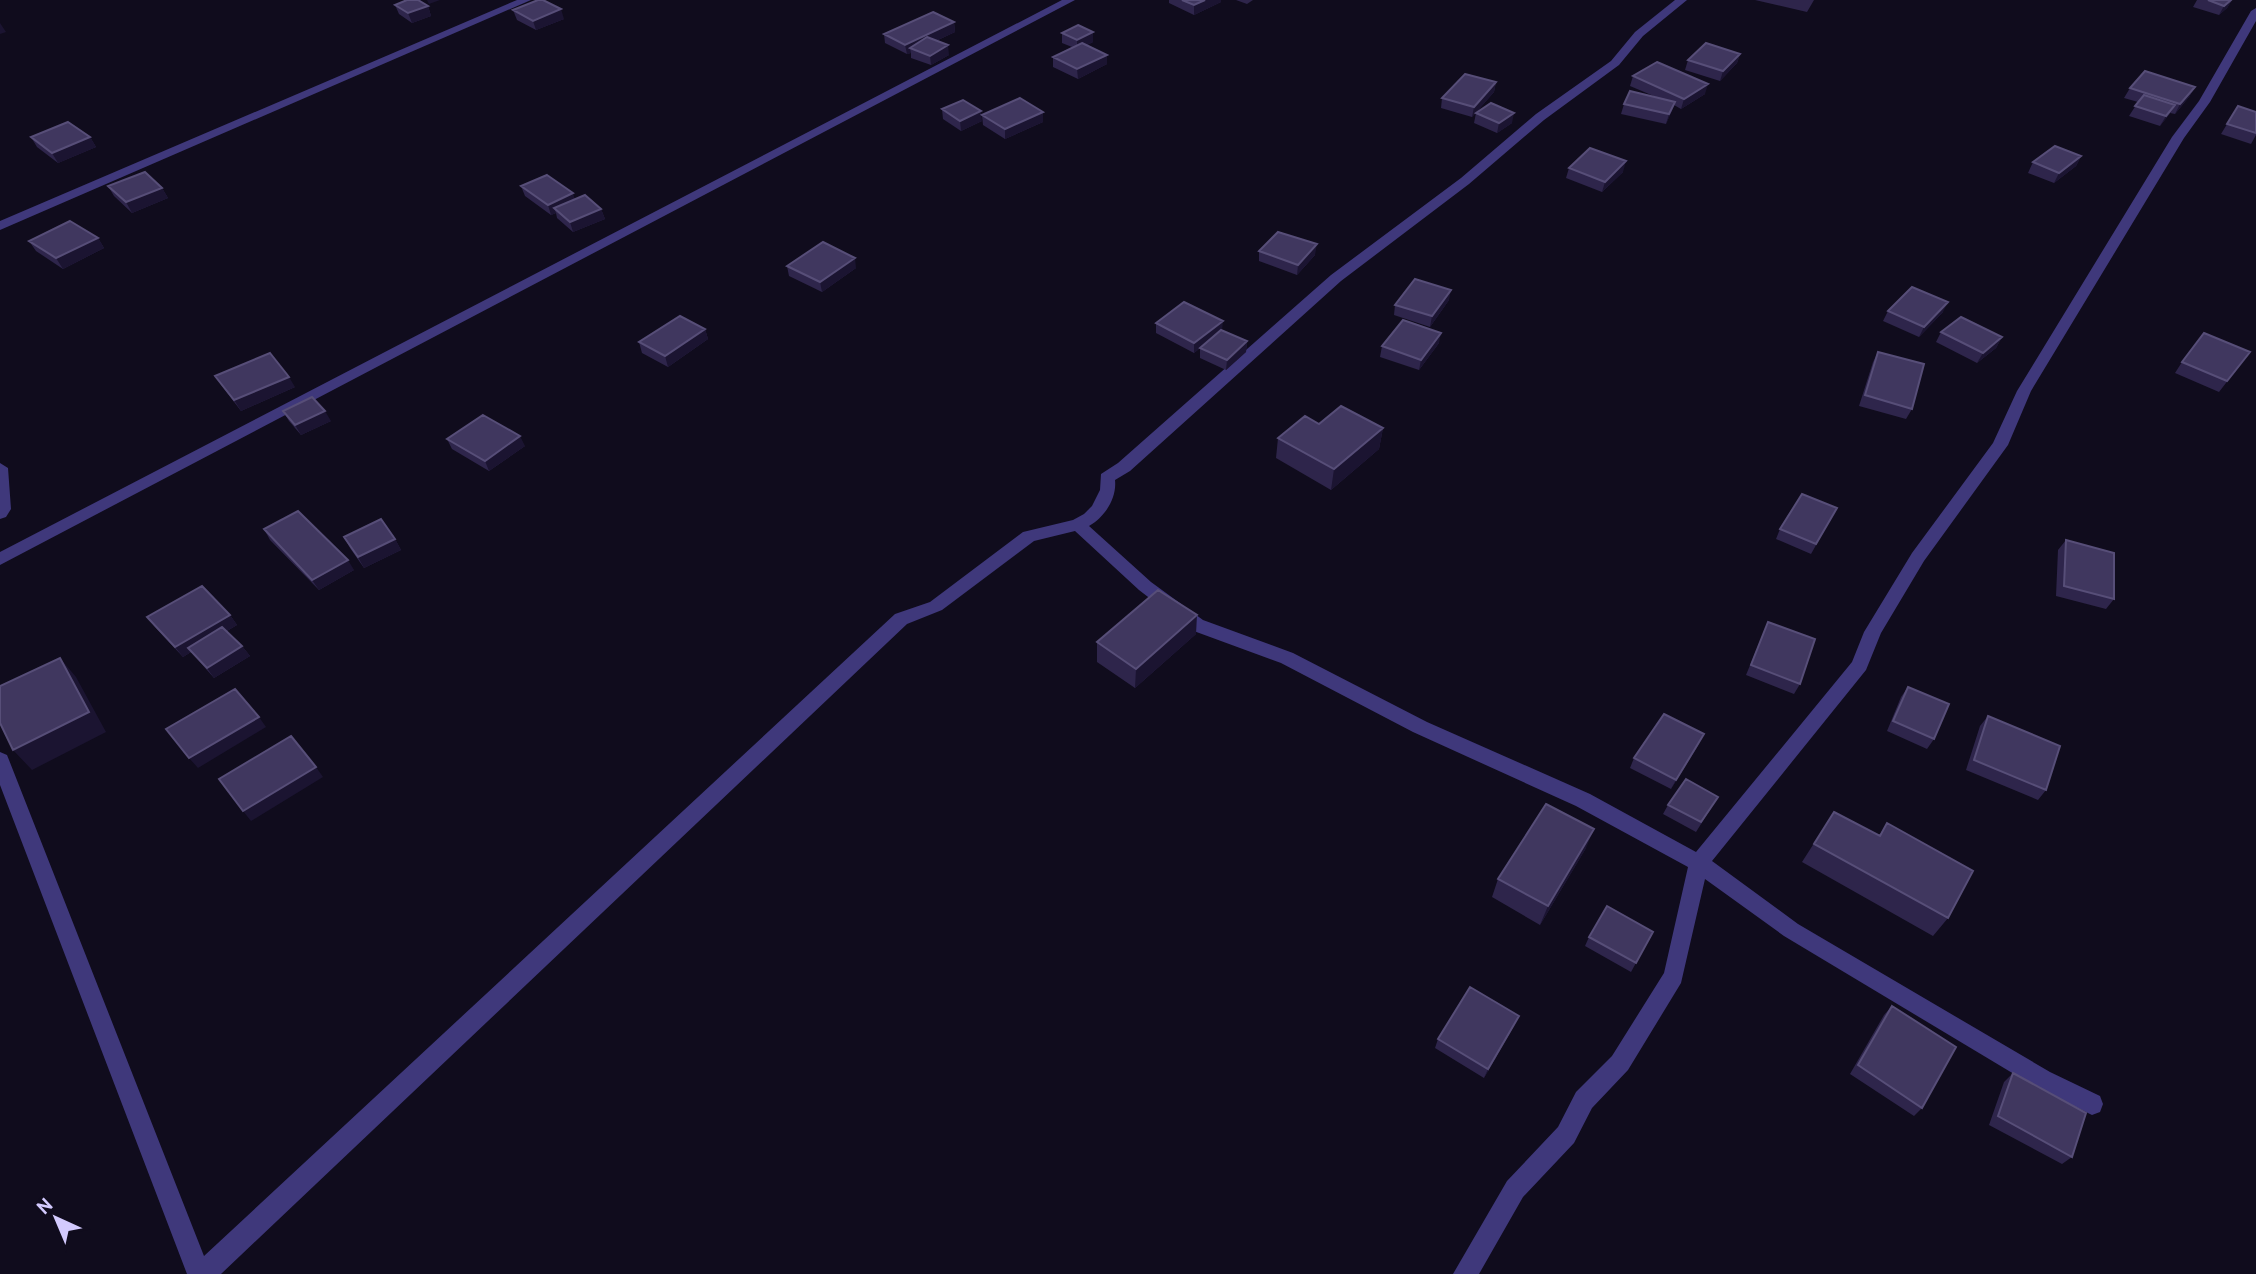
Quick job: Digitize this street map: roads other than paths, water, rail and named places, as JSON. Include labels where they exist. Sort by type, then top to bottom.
[{"type":"street","points":[[0,226],[526,0]]},
{"type":"street","points":[[0,559],[1070,0]]},
{"type":"street","points":[[0,760],[201,1274],[901,619],[936,607],[1029,536],[1078,525],[1090,518],[1099,509],[1108,490],[1107,478],[1124,467],[1336,278],[1465,181],[1540,117],[1615,63],[1639,34],[1682,0]]},
{"type":"street","points":[[1465,1274],[1515,1189],[1566,1135],[1584,1100],[1620,1063],[1674,976],[1699,863],[1860,665],[1873,632],[1918,557],[2000,445],[2024,391],[2178,137],[2204,102],[2256,11]]},
{"type":"street","points":[[0,468],[3,509],[0,513]]},
{"type":"street","points":[[1078,525],[1145,586],[1197,625],[1287,658],[1420,727],[1583,800],[1699,863],[1791,930],[2042,1079],[2092,1104]]}]
